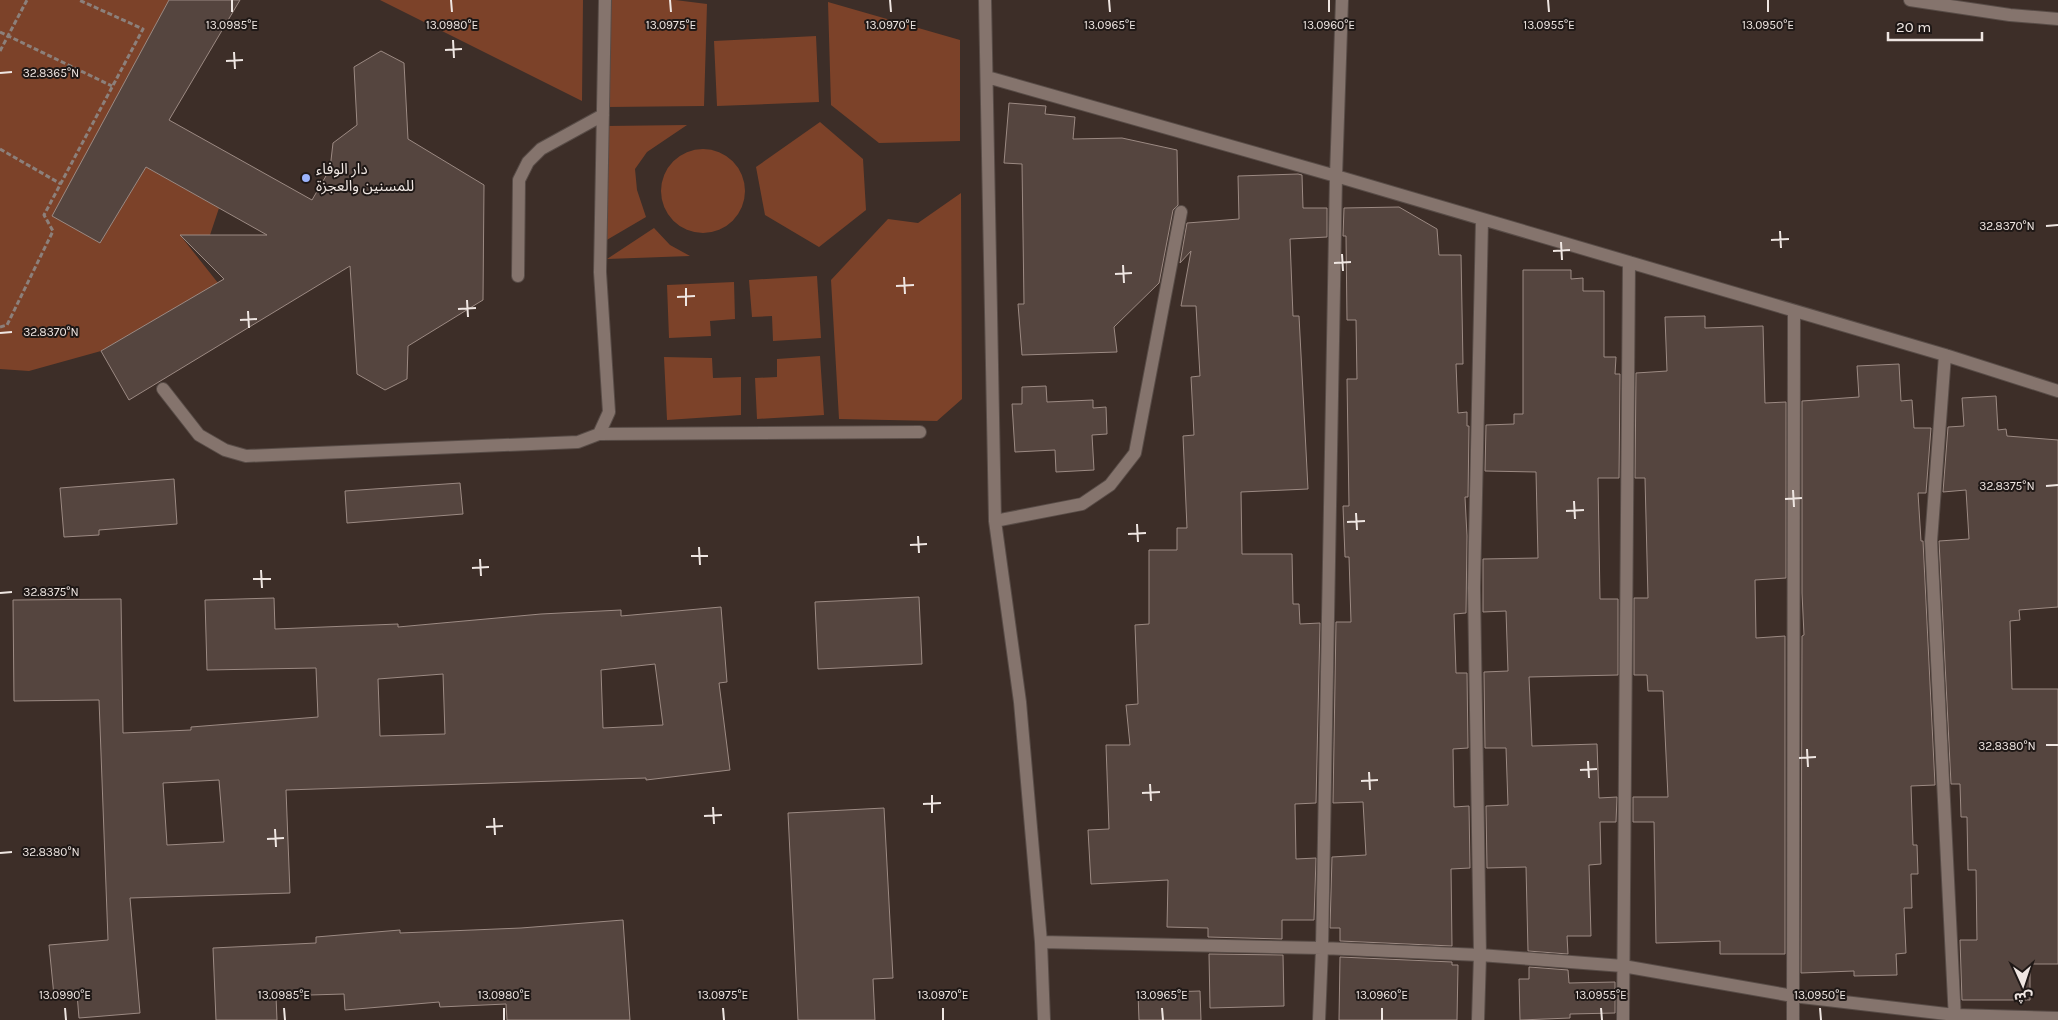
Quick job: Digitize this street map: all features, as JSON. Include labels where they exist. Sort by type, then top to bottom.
[{"type":"street","points":[[599,434],[609,412],[600,272],[605,0]]},
{"type":"street","points":[[985,0],[995,521],[1020,702],[1042,942],[1044,1020]]},
{"type":"street","points":[[1319,1020],[1322,948],[1336,176],[1342,0]]},
{"type":"street","points":[[1910,0],[2010,15],[2058,19]]},
{"type":"street","points":[[987,77],[1336,176],[1945,355],[2058,391]]},
{"type":"street","points":[[518,276],[519,180],[528,162],[541,149],[603,115]]},
{"type":"street","points":[[995,521],[1082,504],[1110,485],[1135,453],[1181,212]]},
{"type":"street","points":[[1478,1020],[1480,956],[1474,588],[1482,220]]},
{"type":"street","points":[[1623,1020],[1629,262]]},
{"type":"street","points":[[1792,1020],[1794,311]]},
{"type":"street","points":[[1945,355],[1931,541],[1955,1018]]},
{"type":"street","points":[[163,389],[199,435],[225,450],[246,456],[578,442],[599,434],[920,432]]},
{"type":"street","points":[[1042,942],[1322,948],[1623,966],[1793,996],[1955,1018],[2058,1018]]},
{"type":"path","points":[[0,51],[27,0]]},
{"type":"path","points":[[0,327],[7,325],[53,231],[44,215],[143,30],[79,0]]},
{"type":"path","points":[[0,32],[112,86]]},
{"type":"path","points":[[0,149],[61,184]]},
{"type":"shaded area","points":[[0,0],[169,0],[53,216],[100,243],[146,167],[219,208],[210,235],[180,235],[218,283],[101,351],[29,371],[0,369]]},
{"type":"shaded area","points":[[380,0],[583,0],[582,101]]},
{"type":"shaded area","points":[[605,0],[675,0],[707,4],[704,106],[608,107]]},
{"type":"shaded area","points":[[828,2],[960,40],[960,141],[879,143],[831,105]]},
{"type":"shaded area","points":[[816,36],[819,102],[717,106],[714,41]]},
{"type":"shaded area","points":[[820,122],[863,159],[866,210],[819,247],[765,215],[756,167]]},
{"type":"shaded area","points":[[687,125],[647,152],[635,169],[637,190],[646,217],[605,241],[607,126]]},
{"type":"shaded area","points":[[703,149],[719,152],[733,161],[742,175],[745,191],[742,207],[733,221],[719,230],[703,233],[687,230],[673,221],[664,207],[661,191],[664,175],[673,161],[687,152]]},
{"type":"shaded area","points":[[961,193],[962,399],[937,421],[839,419],[831,280],[888,219],[918,223]]},
{"type":"shaded area","points":[[654,228],[670,245],[690,256],[607,259]]},
{"type":"shaded area","points":[[817,276],[821,338],[773,341],[772,316],[752,317],[749,280]]},
{"type":"shaded area","points":[[734,282],[735,319],[710,321],[711,336],[669,338],[667,285]]},
{"type":"shaded area","points":[[820,356],[824,415],[757,419],[755,378],[777,377],[777,359]]},
{"type":"shaded area","points":[[664,357],[712,358],[713,378],[741,377],[741,415],[667,420]]},
{"type":"building","points":[[169,0],[240,0],[169,120],[312,200],[330,169],[333,143],[357,125],[354,67],[381,51],[404,63],[408,139],[484,185],[483,300],[408,346],[407,379],[385,390],[357,374],[350,266],[129,400],[101,351],[224,279],[180,235],[267,235],[146,167],[100,243],[52,216]]},
{"type":"building","points":[[1009,103],[1046,106],[1045,114],[1075,117],[1073,139],[1122,138],[1177,150],[1178,205],[1173,210],[1159,283],[1114,327],[1117,352],[1022,355],[1018,304],[1024,304],[1022,164],[1004,163]]},
{"type":"building","points":[[1302,175],[1303,208],[1327,208],[1327,237],[1290,239],[1293,316],[1299,316],[1308,489],[1241,492],[1242,554],[1292,554],[1293,604],[1299,604],[1300,624],[1320,623],[1316,803],[1295,804],[1296,859],[1316,858],[1314,920],[1282,920],[1282,939],[1208,937],[1208,928],[1167,927],[1168,880],[1091,884],[1088,830],[1109,829],[1106,745],[1130,745],[1126,705],[1138,704],[1135,625],[1149,624],[1149,550],[1177,550],[1177,528],[1187,528],[1183,436],[1194,435],[1191,377],[1200,376],[1196,306],[1181,306],[1191,251],[1180,263],[1187,223],[1239,219],[1238,176]]},
{"type":"building","points":[[1399,207],[1437,229],[1439,255],[1461,255],[1463,364],[1456,364],[1458,413],[1467,412],[1467,426],[1469,426],[1468,497],[1465,497],[1467,536],[1466,613],[1454,614],[1456,673],[1467,673],[1468,748],[1453,749],[1454,807],[1469,806],[1470,868],[1451,869],[1452,946],[1340,941],[1340,928],[1330,928],[1332,857],[1366,855],[1363,802],[1333,803],[1336,622],[1351,622],[1349,557],[1345,557],[1343,506],[1349,506],[1347,379],[1357,379],[1356,320],[1347,320],[1346,236],[1343,236],[1344,208]]},
{"type":"building","points":[[1523,270],[1571,270],[1571,279],[1583,278],[1583,291],[1604,291],[1604,357],[1616,357],[1615,374],[1620,374],[1619,478],[1598,478],[1600,599],[1618,599],[1618,675],[1529,677],[1532,746],[1597,744],[1599,798],[1617,797],[1616,822],[1600,822],[1601,864],[1589,865],[1591,936],[1567,936],[1568,954],[1528,951],[1526,867],[1487,868],[1486,806],[1508,805],[1506,748],[1485,748],[1484,672],[1508,671],[1506,611],[1483,612],[1483,559],[1538,558],[1536,472],[1485,471],[1486,425],[1514,424],[1514,414],[1523,414]]},
{"type":"building","points":[[1705,316],[1705,328],[1763,326],[1765,403],[1786,402],[1786,578],[1755,580],[1756,638],[1785,636],[1785,954],[1720,954],[1720,941],[1656,943],[1654,822],[1633,822],[1633,797],[1668,797],[1663,691],[1648,691],[1647,675],[1634,675],[1634,598],[1648,598],[1645,478],[1635,478],[1636,373],[1667,371],[1665,317]]},
{"type":"building","points":[[1899,364],[1901,401],[1912,400],[1914,428],[1931,428],[1926,493],[1918,493],[1921,541],[1923,541],[1935,785],[1911,786],[1913,845],[1917,845],[1918,874],[1911,874],[1912,908],[1904,908],[1906,953],[1896,954],[1897,975],[1854,976],[1854,971],[1801,973],[1802,636],[1804,635],[1802,593],[1802,401],[1859,397],[1857,366]]},
{"type":"building","points":[[1046,386],[1047,402],[1093,400],[1093,408],[1106,407],[1107,434],[1092,435],[1094,470],[1056,472],[1055,450],[1015,452],[1012,404],[1022,404],[1022,387]]},
{"type":"building","points":[[1996,396],[1998,430],[2006,429],[2007,436],[2058,440],[2058,607],[2019,610],[2020,620],[2010,621],[2012,689],[2058,689],[2058,964],[2030,964],[2030,1000],[1962,1000],[1960,940],[1977,940],[1976,870],[1968,870],[1967,817],[1961,817],[1960,784],[1951,784],[1939,541],[1969,539],[1966,490],[1943,492],[1948,427],[1964,426],[1962,398]]},
{"type":"building","points":[[174,479],[177,524],[99,530],[99,535],[64,537],[60,488]]},
{"type":"building","points":[[460,483],[463,514],[347,523],[345,491]]},
{"type":"building","points":[[919,597],[922,664],[818,669],[815,602]]},
{"type":"building","points":[[274,598],[275,629],[398,624],[398,627],[541,614],[621,610],[621,616],[721,607],[727,682],[719,683],[730,770],[646,780],[646,778],[286,790],[290,893],[130,898],[140,1013],[79,1018],[77,994],[54,996],[49,945],[108,940],[99,700],[14,701],[13,600],[121,599],[123,733],[191,730],[191,727],[318,717],[316,668],[207,670],[205,600]],"holes":[[[655,664],[663,725],[603,728],[601,670]],[[443,674],[445,734],[380,736],[378,679]],[[219,780],[224,842],[167,845],[163,783]]]},
{"type":"building","points":[[884,808],[893,978],[873,979],[875,1020],[798,1020],[788,813]]},
{"type":"building","points":[[623,920],[630,1020],[507,1020],[506,1004],[440,1007],[439,1002],[345,1010],[344,994],[276,996],[277,1020],[216,1020],[213,948],[316,943],[316,937],[400,930],[400,933],[521,928]]},
{"type":"building","points":[[1209,954],[1283,955],[1284,1006],[1210,1008]]},
{"type":"building","points":[[1340,957],[1452,962],[1452,965],[1458,965],[1457,1020],[1339,1020]]},
{"type":"building","points":[[1529,967],[1568,970],[1569,983],[1615,982],[1615,1013],[1570,1014],[1570,1018],[1520,1020],[1519,979],[1529,979]]},
{"type":"building","points":[[1200,991],[1201,1020],[1139,1020],[1138,993]]},
{"type":"place","name":"دار الوفاء للمسنين والعجزة","points":[[306,178]]}]
